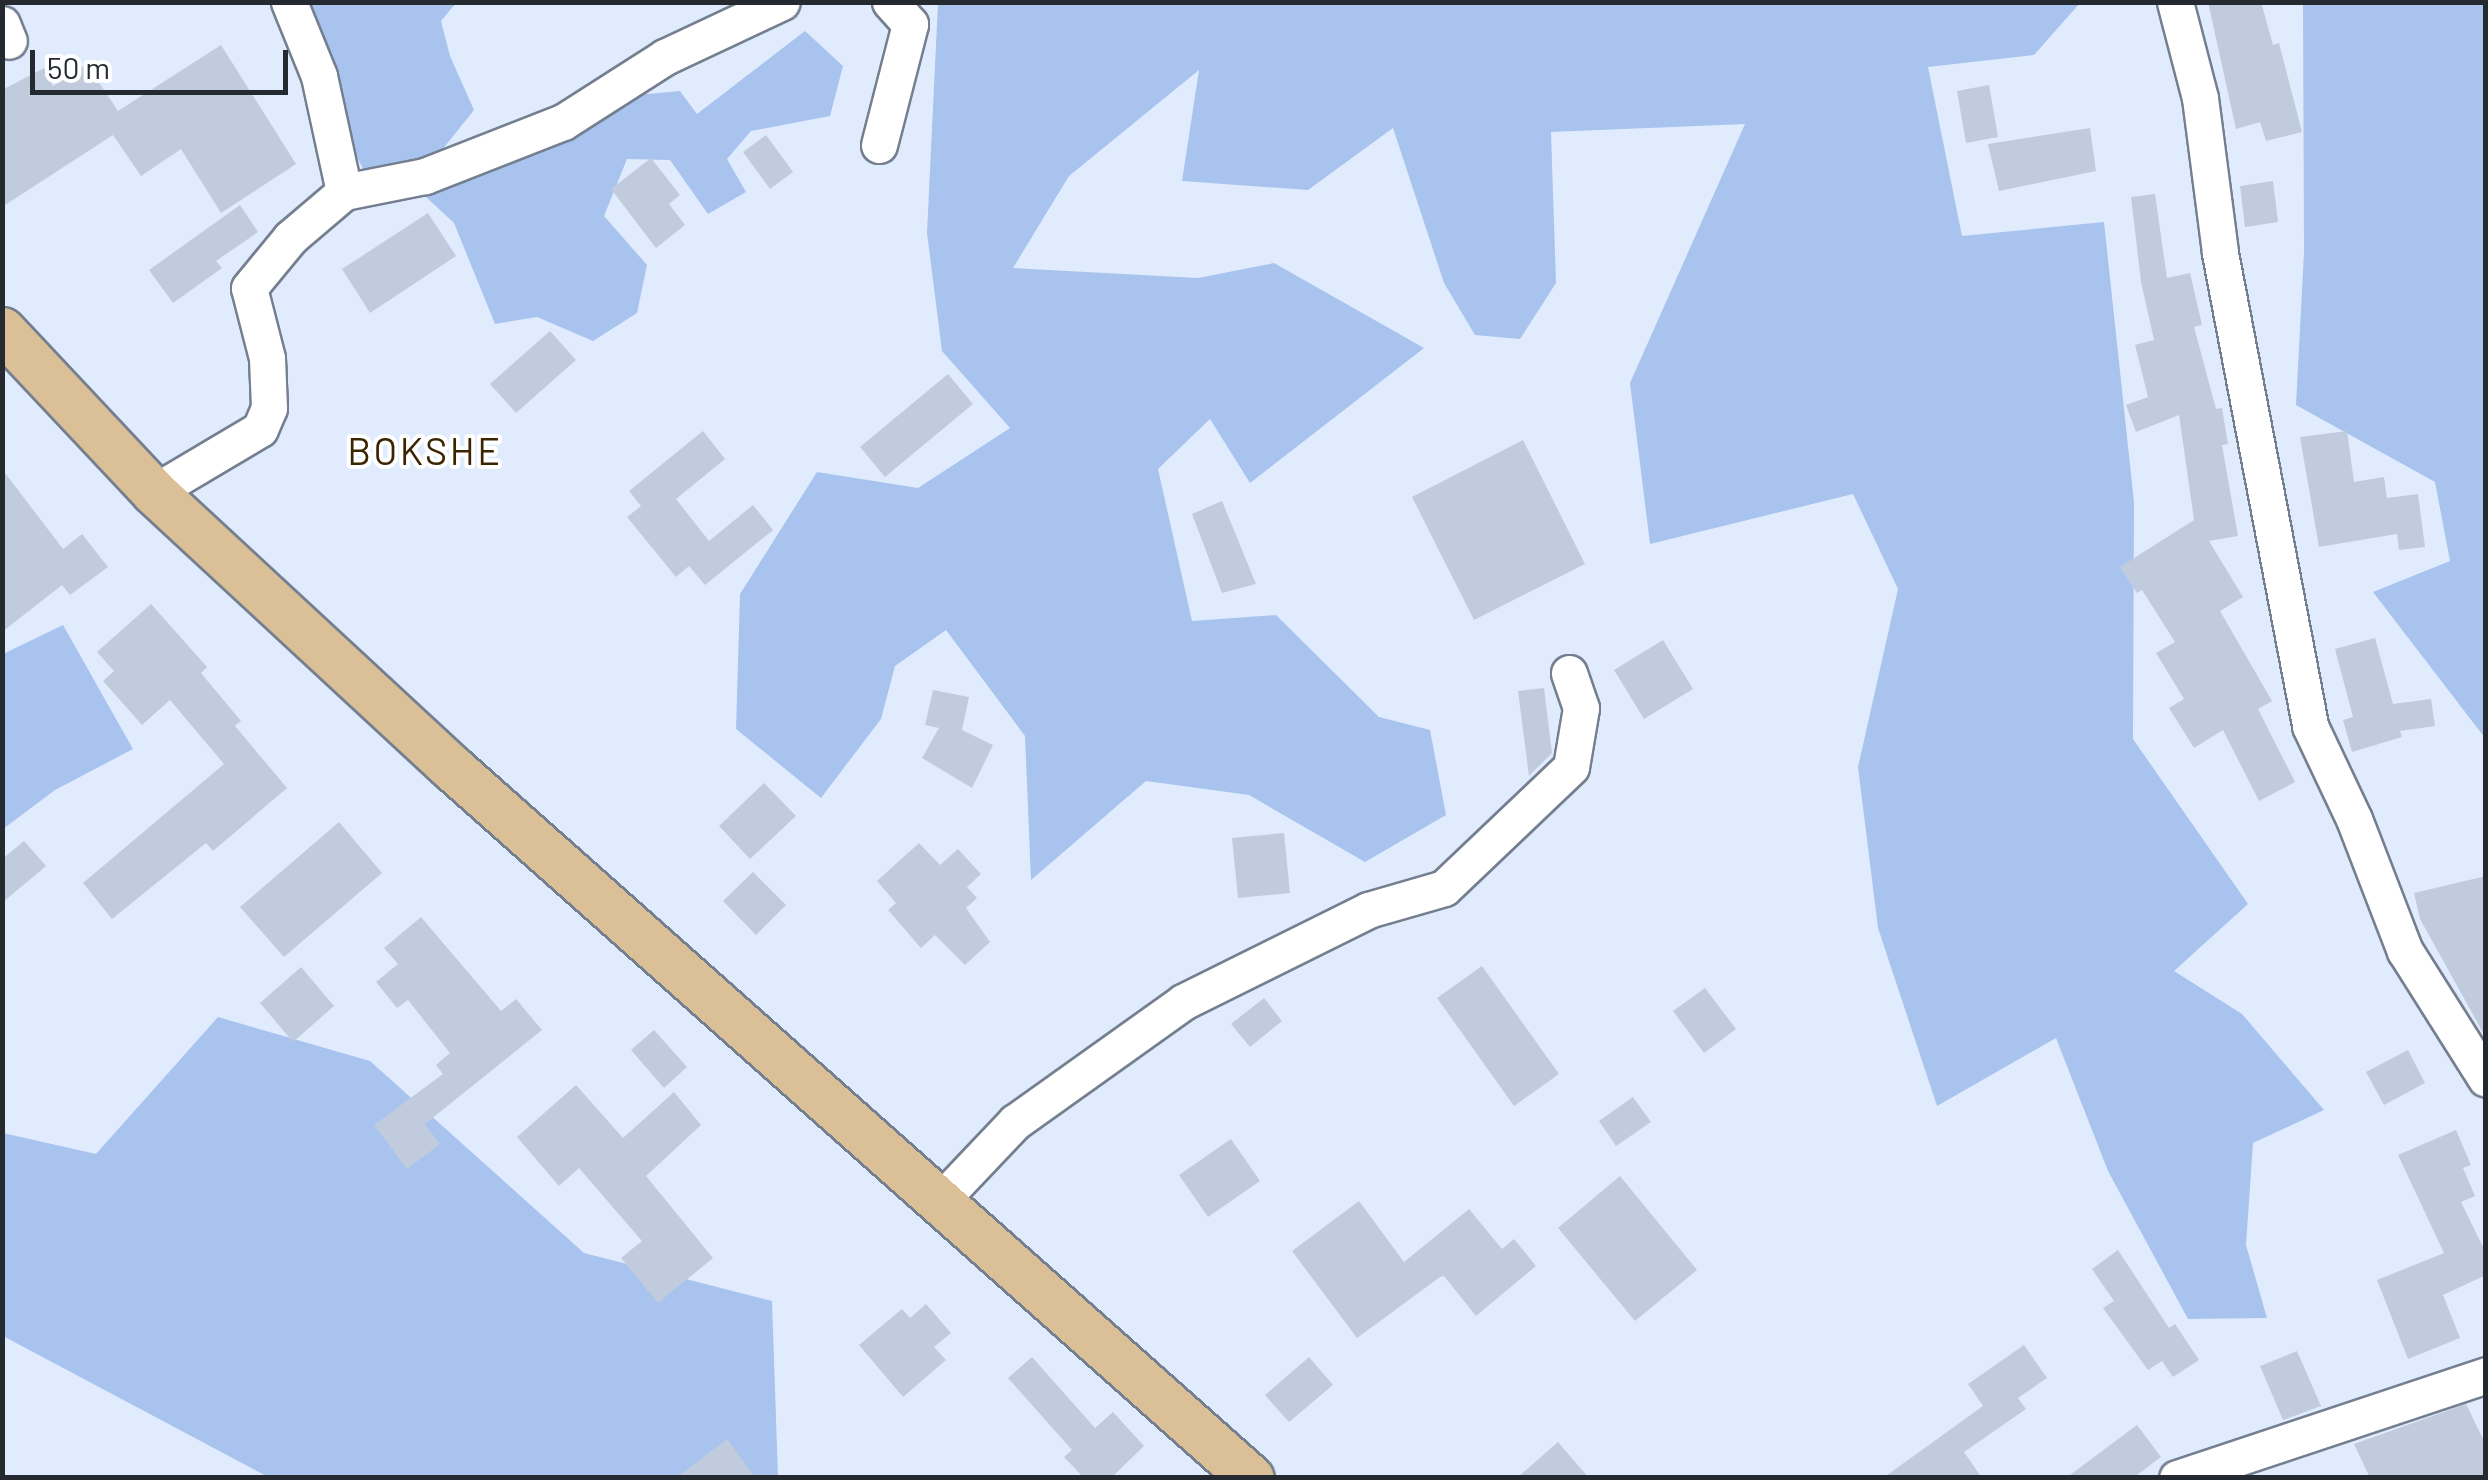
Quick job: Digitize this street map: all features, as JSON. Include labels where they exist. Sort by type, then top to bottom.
[{"type":"main road","points":[[2,330],[154,492],[451,767],[1251,1478]]},
{"type":"street","points":[[289,2],[319,76],[344,192]]},
{"type":"street","points":[[154,492],[260,429],[269,408],[268,358],[249,288],[290,238],[344,192],[424,176],[563,122],[665,57],[782,2]]},
{"type":"street","points":[[879,145],[910,24],[890,2]]},
{"type":"street","points":[[2175,2],[2200,98],[2220,252],[2310,726],[2354,819],[2404,950],[2486,1079]]},
{"type":"street","points":[[940,1201],[1015,1122],[1182,1002],[1368,910],[1444,888],[1571,767],[1581,708],[1569,674]]},
{"type":"street","points":[[2177,1478],[2486,1375]]},
{"type":"shaded area","points":[[304,3],[456,3],[441,21],[450,56],[474,110],[438,155],[364,171],[339,120]]},
{"type":"shaded area","points":[[938,3],[2080,3],[2034,55],[1928,67],[1962,236],[2104,222],[2134,502],[2133,739],[2248,904],[2174,971],[2242,1014],[2324,1110],[2253,1143],[2246,1245],[2267,1318],[2188,1319],[2108,1171],[2056,1038],[1937,1106],[1878,928],[1858,767],[1898,589],[1853,494],[1650,544],[1630,383],[1745,124],[1551,132],[1556,283],[1520,339],[1475,335],[1444,283],[1393,128],[1308,190],[1182,181],[1199,70],[1069,176],[1013,268],[1198,278],[1274,263],[1424,348],[1250,483],[1210,419],[1158,469],[1192,621],[1276,615],[1379,717],[1430,730],[1446,815],[1365,862],[1249,795],[1146,781],[1031,880],[1025,736],[946,630],[895,666],[881,719],[821,798],[736,729],[740,594],[817,472],[918,488],[1010,428],[942,351],[927,233]]},
{"type":"shaded area","points":[[2303,3],[2485,3],[2485,738],[2373,592],[2450,561],[2435,482],[2296,405],[2304,252]]},
{"type":"shaded area","points":[[805,31],[843,66],[830,116],[751,131],[727,159],[746,192],[708,214],[670,160],[627,159],[604,216],[647,265],[637,313],[593,341],[537,317],[495,324],[454,223],[425,196],[637,95],[680,91],[697,114]]},
{"type":"shaded area","points":[[63,625],[133,749],[55,790],[3,829],[3,654]]},
{"type":"shaded area","points":[[218,1017],[370,1061],[584,1253],[772,1301],[778,1477],[268,1477],[3,1336],[3,1133],[96,1154]]},
{"type":"building","points":[[2208,2],[2261,2],[2273,45],[2279,43],[2302,132],[2266,141],[2260,122],[2236,129]]},
{"type":"building","points":[[221,45],[296,164],[221,213],[181,149],[141,176],[113,135],[2,207],[2,90],[44,68],[53,86],[87,64],[118,111]]},
{"type":"building","points":[[1989,85],[1998,137],[1966,143],[1957,91]]},
{"type":"building","points":[[2090,128],[2096,171],[1999,191],[1988,144]]},
{"type":"building","points":[[766,135],[793,172],[770,189],[743,152]]},
{"type":"building","points":[[651,158],[680,195],[669,204],[685,225],[656,248],[611,189]]},
{"type":"building","points":[[2273,181],[2278,222],[2245,227],[2240,186]]},
{"type":"building","points":[[2155,194],[2167,278],[2190,273],[2202,325],[2194,327],[2216,409],[2222,408],[2228,444],[2222,445],[2238,536],[2209,541],[2243,597],[2220,611],[2272,701],[2258,709],[2295,782],[2259,801],[2223,730],[2194,748],[2169,708],[2184,699],[2156,653],[2175,642],[2142,590],[2137,593],[2120,567],[2194,520],[2179,415],[2136,432],[2126,405],[2148,397],[2135,345],[2154,340],[2141,282],[2131,197]]},
{"type":"building","points":[[240,205],[258,232],[216,261],[222,268],[173,303],[149,270]]},
{"type":"building","points":[[428,213],[456,256],[370,313],[342,269]]},
{"type":"building","points":[[550,331],[576,360],[516,413],[490,384]]},
{"type":"building","points":[[948,374],[973,404],[885,477],[860,447]]},
{"type":"building","points":[[703,431],[725,459],[676,499],[709,541],[753,505],[773,530],[705,585],[689,566],[676,577],[627,517],[641,506],[629,491]]},
{"type":"building","points":[[2347,431],[2354,482],[2384,477],[2387,498],[2418,494],[2425,547],[2399,550],[2397,534],[2319,547],[2300,437]]},
{"type":"building","points":[[1523,440],[1585,564],[1474,620],[1412,497]]},
{"type":"building","points":[[2,469],[63,549],[82,534],[108,567],[70,595],[62,585],[2,632]]},
{"type":"building","points":[[1222,501],[1256,584],[1222,593],[1192,514]]},
{"type":"building","points":[[151,604],[207,667],[201,673],[241,721],[235,726],[287,788],[213,851],[206,843],[112,919],[83,883],[224,764],[170,700],[142,725],[103,681],[114,671],[97,652]]},
{"type":"building","points":[[2375,638],[2393,704],[2431,699],[2435,726],[2400,731],[2402,737],[2352,752],[2343,720],[2353,717],[2335,649]]},
{"type":"building","points":[[1663,640],[1693,689],[1644,719],[1614,670]]},
{"type":"building","points":[[1544,688],[1552,753],[1529,776],[1518,691]]},
{"type":"building","points":[[933,690],[969,697],[962,730],[993,745],[972,788],[922,758],[939,728],[925,725]]},
{"type":"building","points":[[764,783],[796,816],[750,859],[719,826]]},
{"type":"building","points":[[339,822],[382,873],[284,957],[240,907]]},
{"type":"building","points":[[1284,833],[1290,893],[1238,898],[1232,838]]},
{"type":"building","points":[[24,841],[46,866],[2,903],[2,859]]},
{"type":"building","points":[[919,843],[940,865],[958,849],[981,874],[967,887],[977,898],[966,908],[990,942],[965,965],[935,935],[921,948],[888,910],[896,903],[877,881]]},
{"type":"building","points":[[753,872],[786,905],[756,935],[723,901]]},
{"type":"building","points":[[2486,876],[2486,1038],[2420,919],[2414,893]]},
{"type":"building","points":[[421,917],[501,1011],[516,999],[542,1030],[425,1124],[440,1144],[407,1169],[374,1125],[443,1074],[436,1065],[450,1053],[408,1000],[397,1008],[376,982],[398,964],[384,948]]},
{"type":"building","points":[[1482,966],[1559,1074],[1514,1106],[1437,998]]},
{"type":"building","points":[[301,967],[334,1006],[293,1042],[260,1003]]},
{"type":"building","points":[[1705,988],[1736,1029],[1704,1053],[1673,1011]]},
{"type":"building","points":[[1264,998],[1282,1021],[1250,1047],[1231,1024]]},
{"type":"building","points":[[654,1030],[687,1067],[664,1088],[631,1050]]},
{"type":"building","points":[[2408,1050],[2425,1083],[2384,1105],[2366,1072]]},
{"type":"building","points":[[576,1085],[623,1138],[674,1092],[701,1125],[646,1176],[713,1258],[658,1303],[621,1258],[642,1241],[579,1168],[559,1186],[517,1137]]},
{"type":"building","points":[[1633,1097],[1651,1122],[1616,1146],[1599,1121]]},
{"type":"building","points":[[2456,1130],[2471,1165],[2463,1168],[2475,1196],[2461,1202],[2486,1253],[2486,1275],[2443,1295],[2460,1338],[2408,1359],[2377,1280],[2444,1253],[2398,1155]]},
{"type":"building","points":[[1231,1139],[1260,1181],[1208,1217],[1179,1175]]},
{"type":"building","points":[[1620,1176],[1697,1270],[1635,1321],[1558,1228]]},
{"type":"building","points":[[1359,1201],[1404,1262],[1469,1209],[1502,1249],[1514,1239],[1536,1266],[1476,1316],[1444,1276],[1440,1277],[1357,1338],[1292,1251]]},
{"type":"building","points":[[2118,1250],[2169,1328],[2175,1324],[2199,1360],[2173,1377],[2162,1361],[2148,1370],[2103,1308],[2114,1301],[2092,1269]]},
{"type":"building","points":[[926,1304],[951,1333],[934,1347],[946,1360],[903,1397],[859,1345],[902,1309],[910,1318]]},
{"type":"building","points":[[2024,1345],[2047,1378],[2018,1398],[2026,1409],[1964,1452],[1982,1478],[1883,1478],[1983,1406],[1968,1384]]},
{"type":"building","points":[[2297,1351],[2321,1406],[2283,1420],[2260,1366]]},
{"type":"building","points":[[1032,1357],[1095,1428],[1113,1412],[1144,1446],[1111,1478],[1084,1478],[1064,1457],[1072,1450],[1008,1378]]},
{"type":"building","points":[[1309,1357],[1333,1385],[1289,1422],[1265,1395]]},
{"type":"building","points":[[2466,1404],[2486,1445],[2486,1478],[2370,1478],[2354,1444]]},
{"type":"building","points":[[2137,1425],[2161,1457],[2133,1478],[2066,1478]]},
{"type":"building","points":[[727,1439],[756,1478],[676,1478]]},
{"type":"building","points":[[1558,1442],[1589,1478],[1517,1478]]},
{"type":"district","name":"BOKSHE","points":[[425,451]]}]
